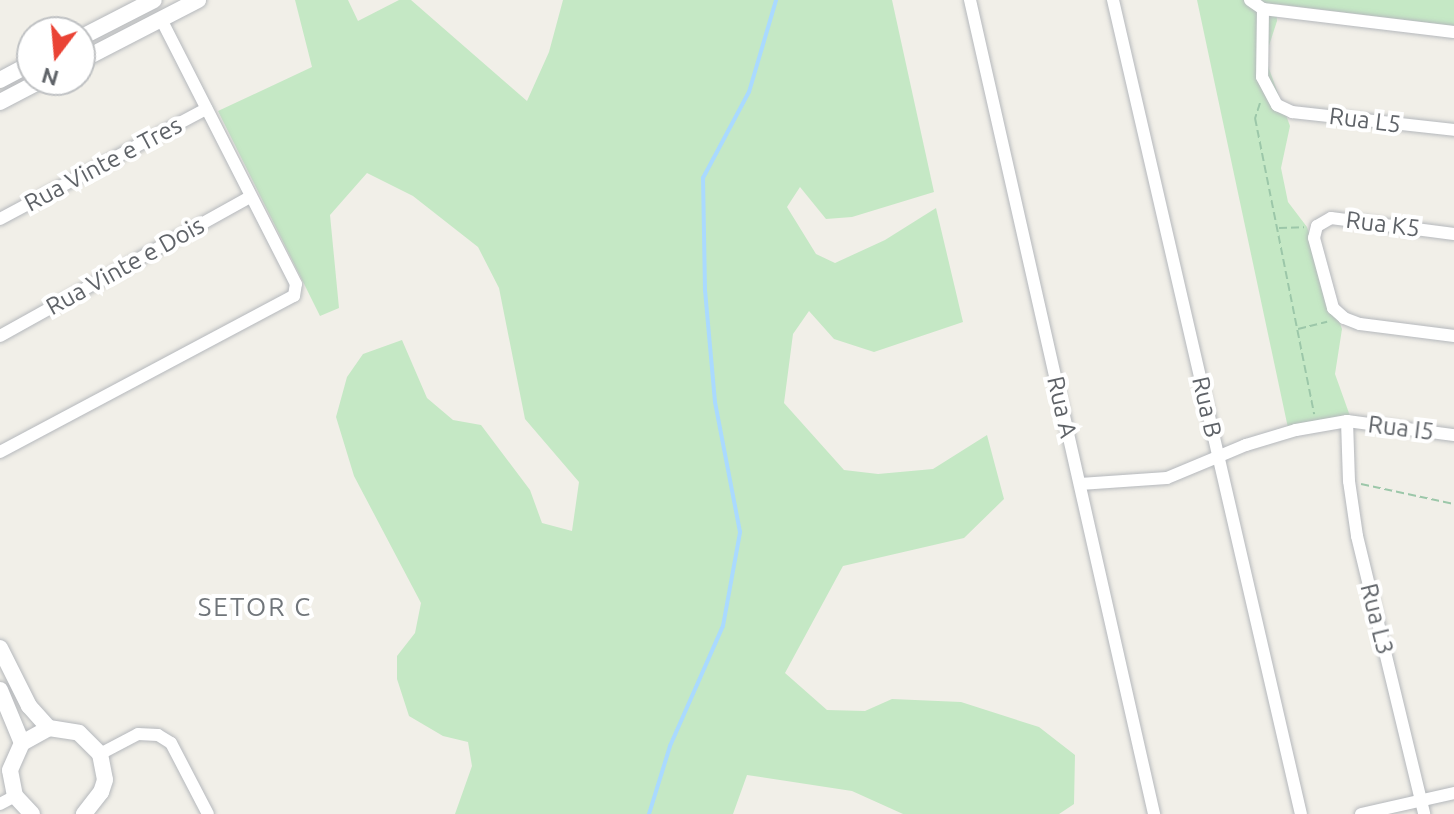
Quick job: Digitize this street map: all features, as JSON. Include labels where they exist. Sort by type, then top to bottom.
[{"type":"street","points":[[96,30],[154,0]]},
{"type":"street","points":[[96,53],[198,0]]},
{"type":"street","name":"Rua A","points":[[970,0],[1154,814]]},
{"type":"street","name":"Rua B","points":[[1113,0],[1301,814]]},
{"type":"street","points":[[1250,0],[1263,9],[1454,32]]},
{"type":"street","points":[[1263,9],[1262,77],[1273,99]]},
{"type":"street","points":[[0,452],[294,296],[296,284],[161,19]]},
{"type":"street","name":"Rua L5","points":[[1273,99],[1292,112],[1454,130]]},
{"type":"street","name":"Rua Vinte e Tres","points":[[0,219],[206,109]]},
{"type":"street","name":"Rua Vinte e Dois","points":[[0,336],[250,197]]},
{"type":"street","name":"Rua K5","points":[[1344,318],[1333,308],[1314,238],[1317,226],[1331,218],[1454,234]]},
{"type":"street","points":[[1344,318],[1360,324],[1454,336]]},
{"type":"street","name":"Rua I5","points":[[1080,484],[1167,478],[1219,459],[1246,445],[1347,421],[1454,435]]},
{"type":"street","name":"Rua L3","points":[[1347,421],[1349,481],[1357,536],[1424,814]]},
{"type":"street","points":[[0,648],[29,706],[49,728],[79,733],[100,754],[105,780],[89,812]]},
{"type":"street","points":[[0,690],[22,743]]},
{"type":"street","points":[[32,814],[8,800],[10,770],[22,743],[49,728]]},
{"type":"street","points":[[100,754],[138,734],[158,735],[171,743],[208,814]]},
{"type":"street","points":[[1361,814],[1454,793]]},
{"type":"path","points":[[1273,99],[1261,102],[1255,118],[1317,427]]},
{"type":"path","points":[[1277,228],[1317,226]]},
{"type":"path","points":[[1297,329],[1344,318]]},
{"type":"path","points":[[1349,481],[1454,504]]},
{"type":"green space","points":[[295,0],[348,0],[358,21],[399,0],[411,0],[527,101],[549,52],[563,0],[892,0],[934,192],[852,217],[826,219],[800,187],[787,207],[816,254],[835,263],[885,240],[936,208],[963,322],[874,352],[834,339],[809,311],[793,334],[784,403],[844,470],[878,474],[933,469],[987,435],[1004,499],[964,538],[843,566],[785,673],[827,710],[865,711],[892,699],[961,702],[1039,727],[1075,755],[1074,804],[1059,814],[903,814],[852,791],[747,775],[733,814],[455,814],[472,766],[468,742],[443,736],[409,716],[397,679],[397,656],[415,633],[421,603],[354,476],[336,417],[347,377],[363,354],[402,340],[427,398],[453,420],[481,425],[530,490],[542,523],[572,531],[579,482],[525,419],[499,288],[478,247],[413,196],[367,173],[330,215],[339,308],[320,316],[218,111],[312,67]]},
{"type":"green space","points":[[1197,0],[1454,0],[1454,26],[1276,4],[1277,21],[1265,58],[1290,126],[1281,168],[1288,202],[1307,227],[1342,329],[1335,374],[1350,416],[1288,428]]},
{"type":"waterway","points":[[649,814],[670,746],[723,626],[740,532],[715,402],[705,291],[703,178],[749,92],[776,0]]},
{"type":"district","name":"SETOR C","points":[[255,607]]}]
